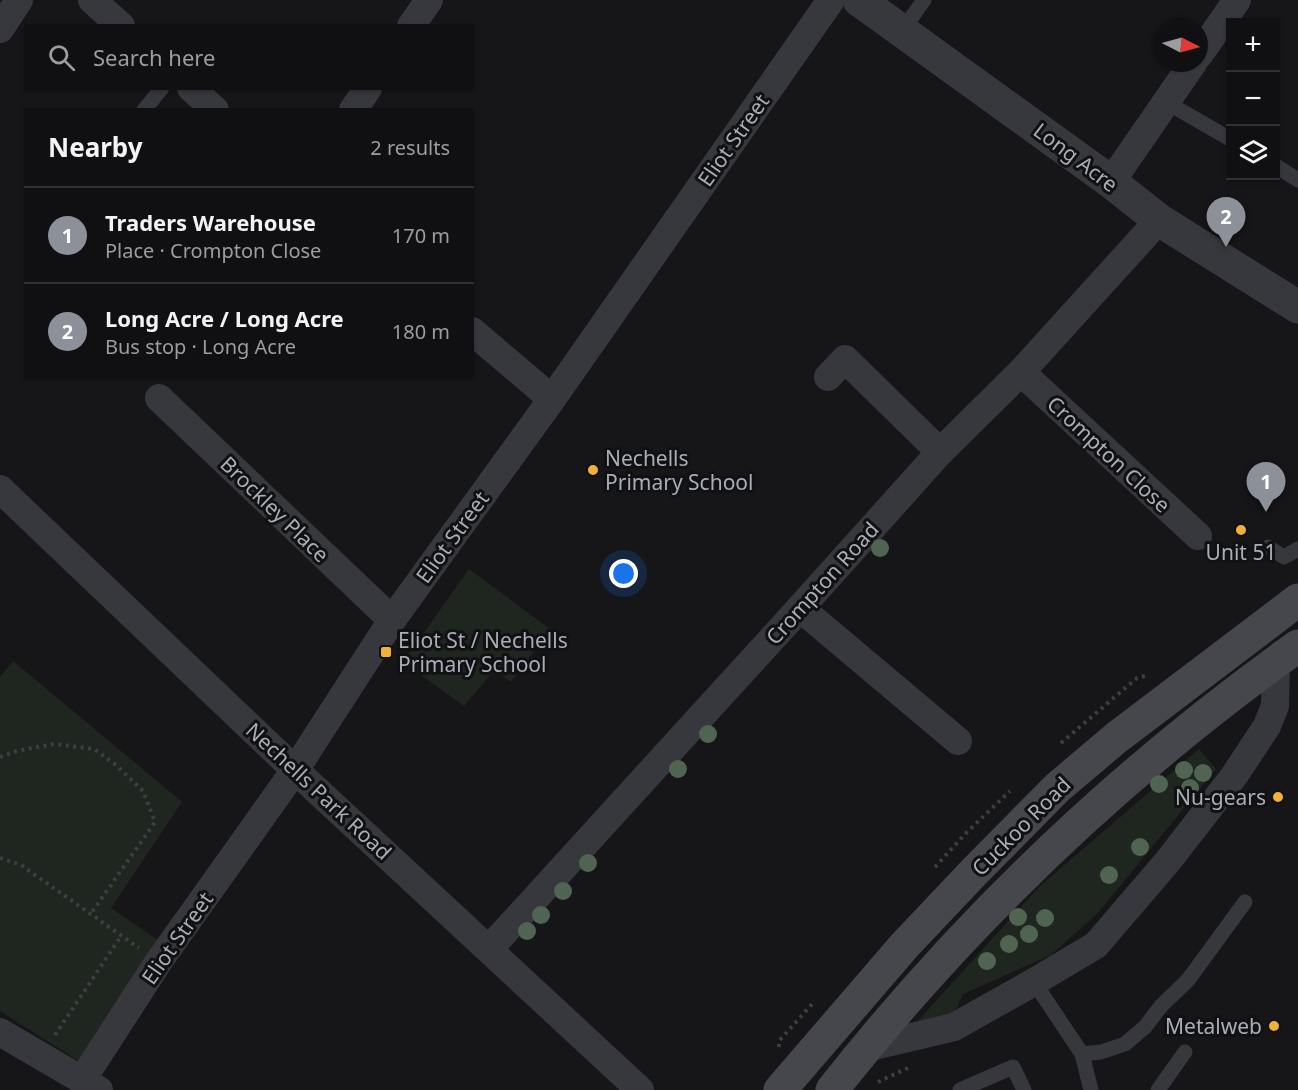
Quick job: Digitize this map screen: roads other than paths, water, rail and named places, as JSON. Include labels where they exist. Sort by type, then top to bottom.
[{"type":"main road","name":"Cuckoo Road","points":[[780,1090],[904,946],[1057,788],[1116,738],[1298,600]]},
{"type":"main road","name":"Cuckoo Road","points":[[832,1090],[865,1048],[934,969],[1080,821],[1156,753],[1287,654]]},
{"type":"street","points":[[0,29],[19,0]]},
{"type":"street","points":[[92,0],[119,24]]},
{"type":"street","points":[[412,24],[429,0]]},
{"type":"street","name":"Eliot Street","points":[[90,1085],[159,961],[295,770],[392,620],[552,399],[831,0]]},
{"type":"street","name":"Long Acre","points":[[859,0],[1159,220],[1285,301],[1298,307]]},
{"type":"street","points":[[1208,42],[1237,0]]},
{"type":"street","points":[[1110,182],[1187,72]]},
{"type":"street","points":[[193,90],[213,108]]},
{"type":"street","points":[[354,108],[367,90]]},
{"type":"street","name":"Crompton Road","points":[[489,949],[940,452],[1021,372],[1159,220]]},
{"type":"street","points":[[474,333],[552,399]]},
{"type":"street","points":[[828,377],[845,358],[940,452]]},
{"type":"street","name":"Crompton Close","points":[[1021,372],[1198,536]]},
{"type":"street","name":"Brockley Place","points":[[159,398],[392,620]]},
{"type":"street","name":"Nechells Park Road","points":[[0,489],[295,770],[640,1090]]},
{"type":"street","points":[[800,608],[958,741]]},
{"type":"street","name":"Cuckoo Road","points":[[865,1048],[954,1027],[1096,945],[1168,861],[1234,776],[1267,726],[1275,706],[1287,654]]},
{"type":"street","points":[[0,1032],[90,1085]]},
{"type":"lane","points":[[902,31],[924,0]]},
{"type":"lane","points":[[146,108],[160,90]]},
{"type":"lane","points":[[1166,102],[1226,137]]},
{"type":"lane","points":[[1280,169],[1298,180]]},
{"type":"lane","points":[[1268,547],[1284,557],[1298,549]]},
{"type":"lane","points":[[1082,1054],[1101,1052],[1125,1044],[1145,1027],[1161,1006],[1188,980],[1245,902]]},
{"type":"lane","points":[[1035,982],[1082,1054],[1091,1090]]},
{"type":"lane","points":[[1158,1090],[1185,1052]]},
{"type":"lane","points":[[960,1090],[1013,1067],[1024,1090]]},
{"type":"place","name":"Long Acre / Long Acre","points":[[1226,247]]},
{"type":"place","name":"Nechells Primary School","points":[[593,470]]},
{"type":"place","name":"Traders Warehouse","points":[[1266,512]]},
{"type":"place","name":"Unit 51","points":[[1241,530]]},
{"type":"place","name":"Eliot St / Nechells Primary School","points":[[386,652]]},
{"type":"place","name":"Nu-gears","points":[[1278,797]]},
{"type":"place","name":"Metalweb","points":[[1274,1026]]}]
